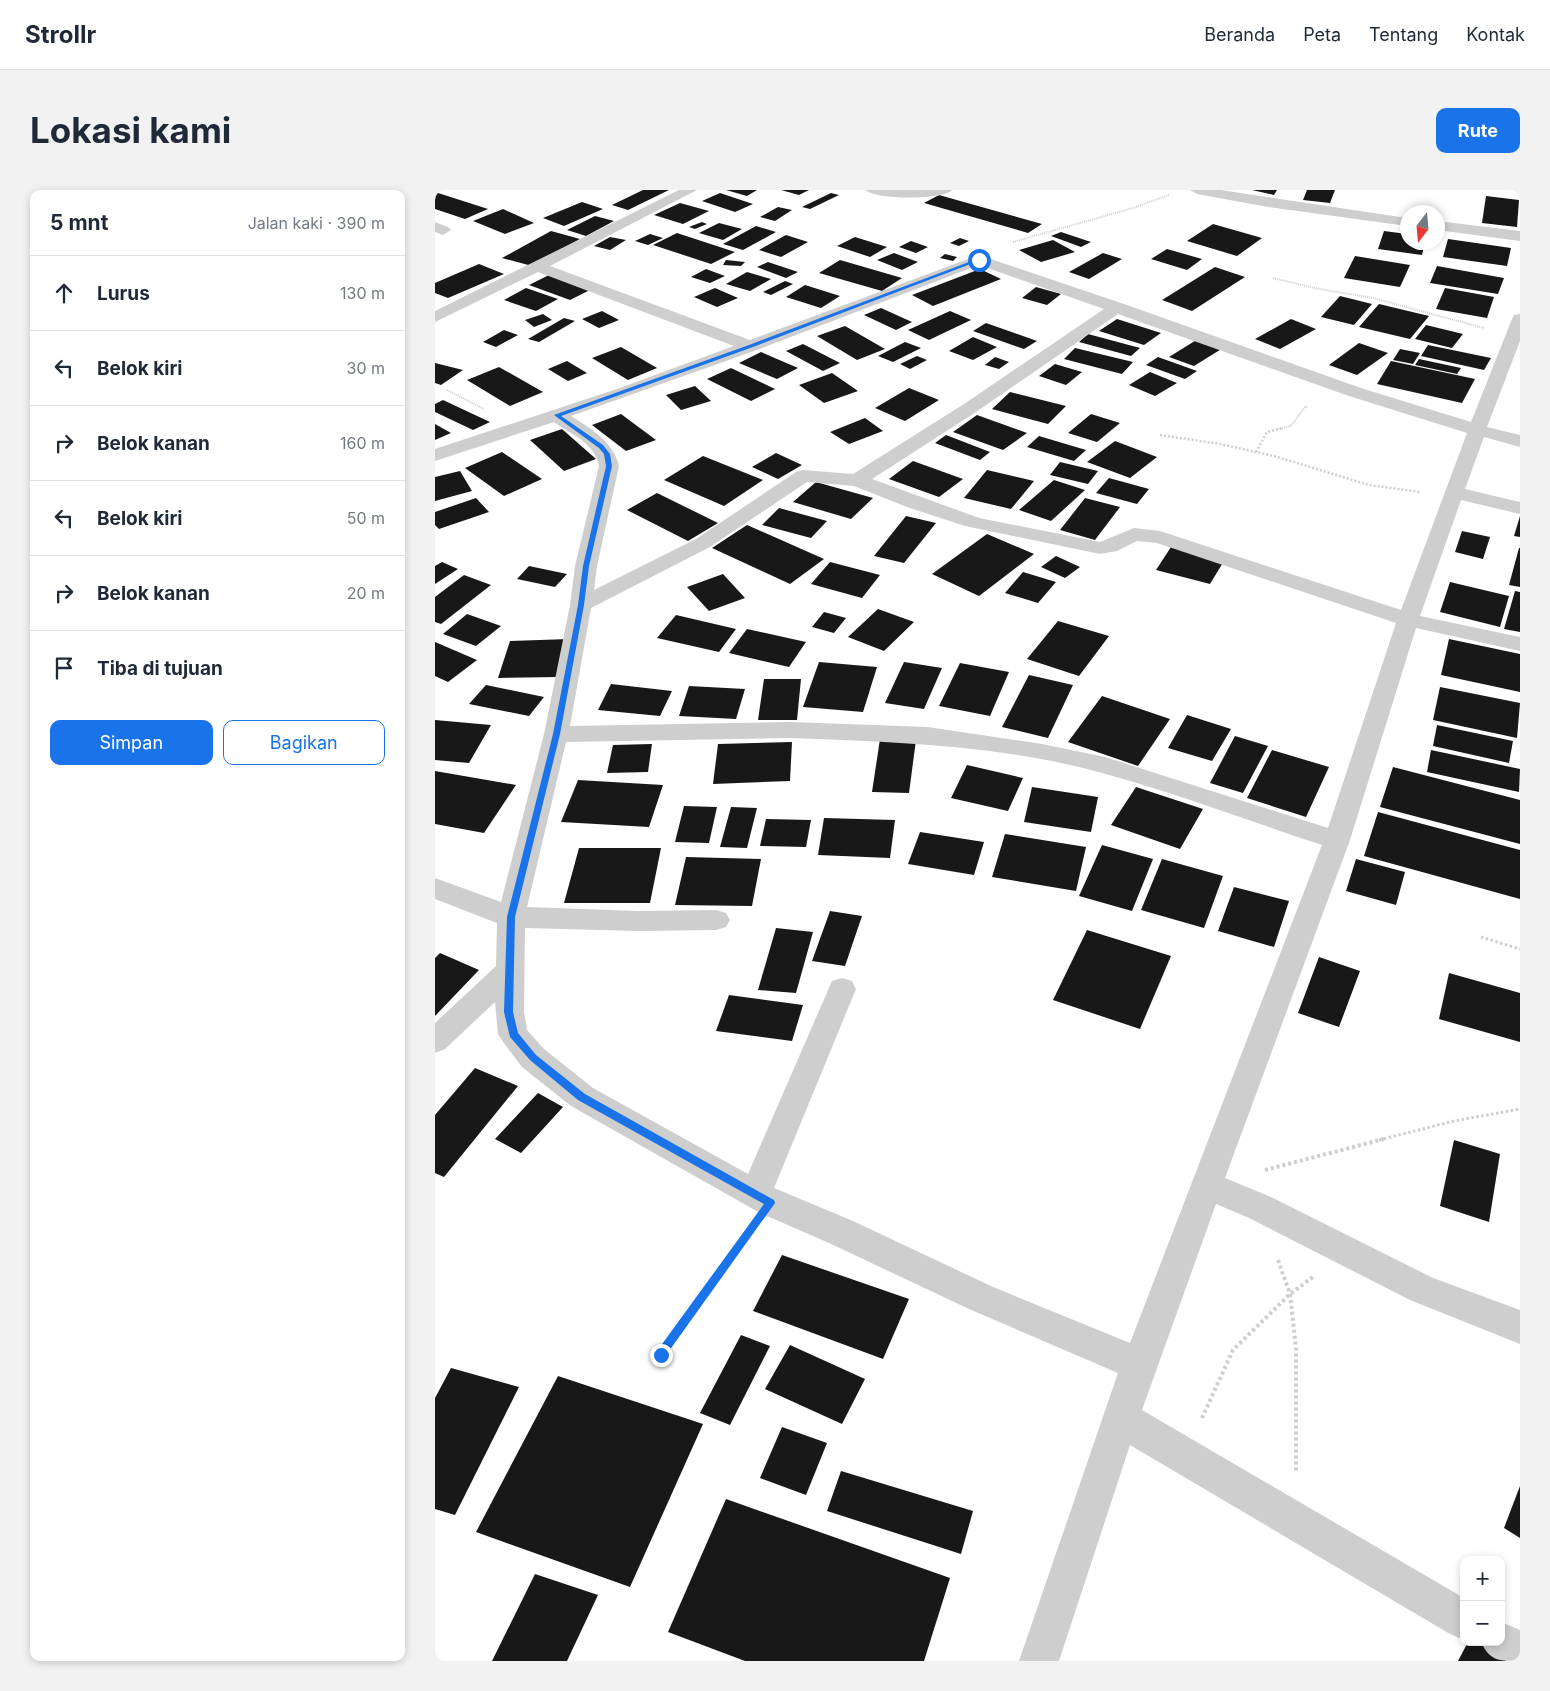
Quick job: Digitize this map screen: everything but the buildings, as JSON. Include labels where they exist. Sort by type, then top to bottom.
[{"type":"street","points":[[435,317],[539,267],[690,190]]},
{"type":"street","points":[[873,190],[902,194],[945,190]]},
{"type":"street","points":[[1197,190],[1267,203],[1400,221]]},
{"type":"street","points":[[1445,226],[1520,236]]},
{"type":"street","points":[[435,455],[557,415],[751,346],[979,260],[1118,307],[1355,392],[1477,430],[1520,441]]},
{"type":"street","points":[[539,267],[751,346]]},
{"type":"street","points":[[857,480],[970,408],[1118,307]]},
{"type":"street","points":[[1039,1661],[1139,1364],[1337,840],[1408,620],[1477,430],[1517,327]]},
{"type":"street","points":[[557,415],[601,446],[609,459],[586,566],[581,605],[556,734],[511,917],[509,1012],[513,1034],[533,1058],[582,1097],[763,1199],[841,1232],[981,1298],[1139,1364]]},
{"type":"street","points":[[581,605],[703,543],[803,476],[857,480],[927,508],[973,522],[1100,548],[1109,547],[1134,534],[1160,537],[1408,620],[1520,644]]},
{"type":"street","points":[[1453,496],[1520,508]]},
{"type":"street","points":[[556,734],[790,730],[928,734],[1042,752],[1105,765],[1337,840]]},
{"type":"street","points":[[435,888],[511,917],[638,921],[716,920]]},
{"type":"street","points":[[435,1041],[509,971]]},
{"type":"street","points":[[763,1199],[842,989]]},
{"type":"street","points":[[1207,1185],[1259,1207],[1422,1288],[1520,1327]]},
{"type":"street","points":[[1120,1418],[1460,1618]]},
{"type":"street","points":[[1505,1644],[1520,1653]]},
{"type":"path","points":[[979,260],[1024,238],[1133,208],[1173,193]]},
{"type":"path","points":[[1273,278],[1319,289],[1517,327]]},
{"type":"path","points":[[1255,452],[1267,432],[1291,426],[1305,407],[1342,403],[1355,392]]},
{"type":"path","points":[[1160,434],[1255,452],[1369,485],[1453,496]]},
{"type":"path","points":[[1481,937],[1520,949]]},
{"type":"path","points":[[1207,1185],[1454,1121],[1520,1109]]},
{"type":"path","points":[[661,1355],[763,1199]]},
{"type":"path","points":[[1259,1207],[1290,1294],[1296,1348],[1296,1522]]},
{"type":"path","points":[[1185,1455],[1233,1350],[1290,1294],[1347,1251]]},
{"type":"route","points":[[661,1355],[771,1203],[582,1097],[533,1058],[513,1034],[509,1012],[511,917],[556,734],[581,605],[586,566],[609,466],[607,454],[601,446],[557,415],[623,393],[871,302],[979,260]]}]
